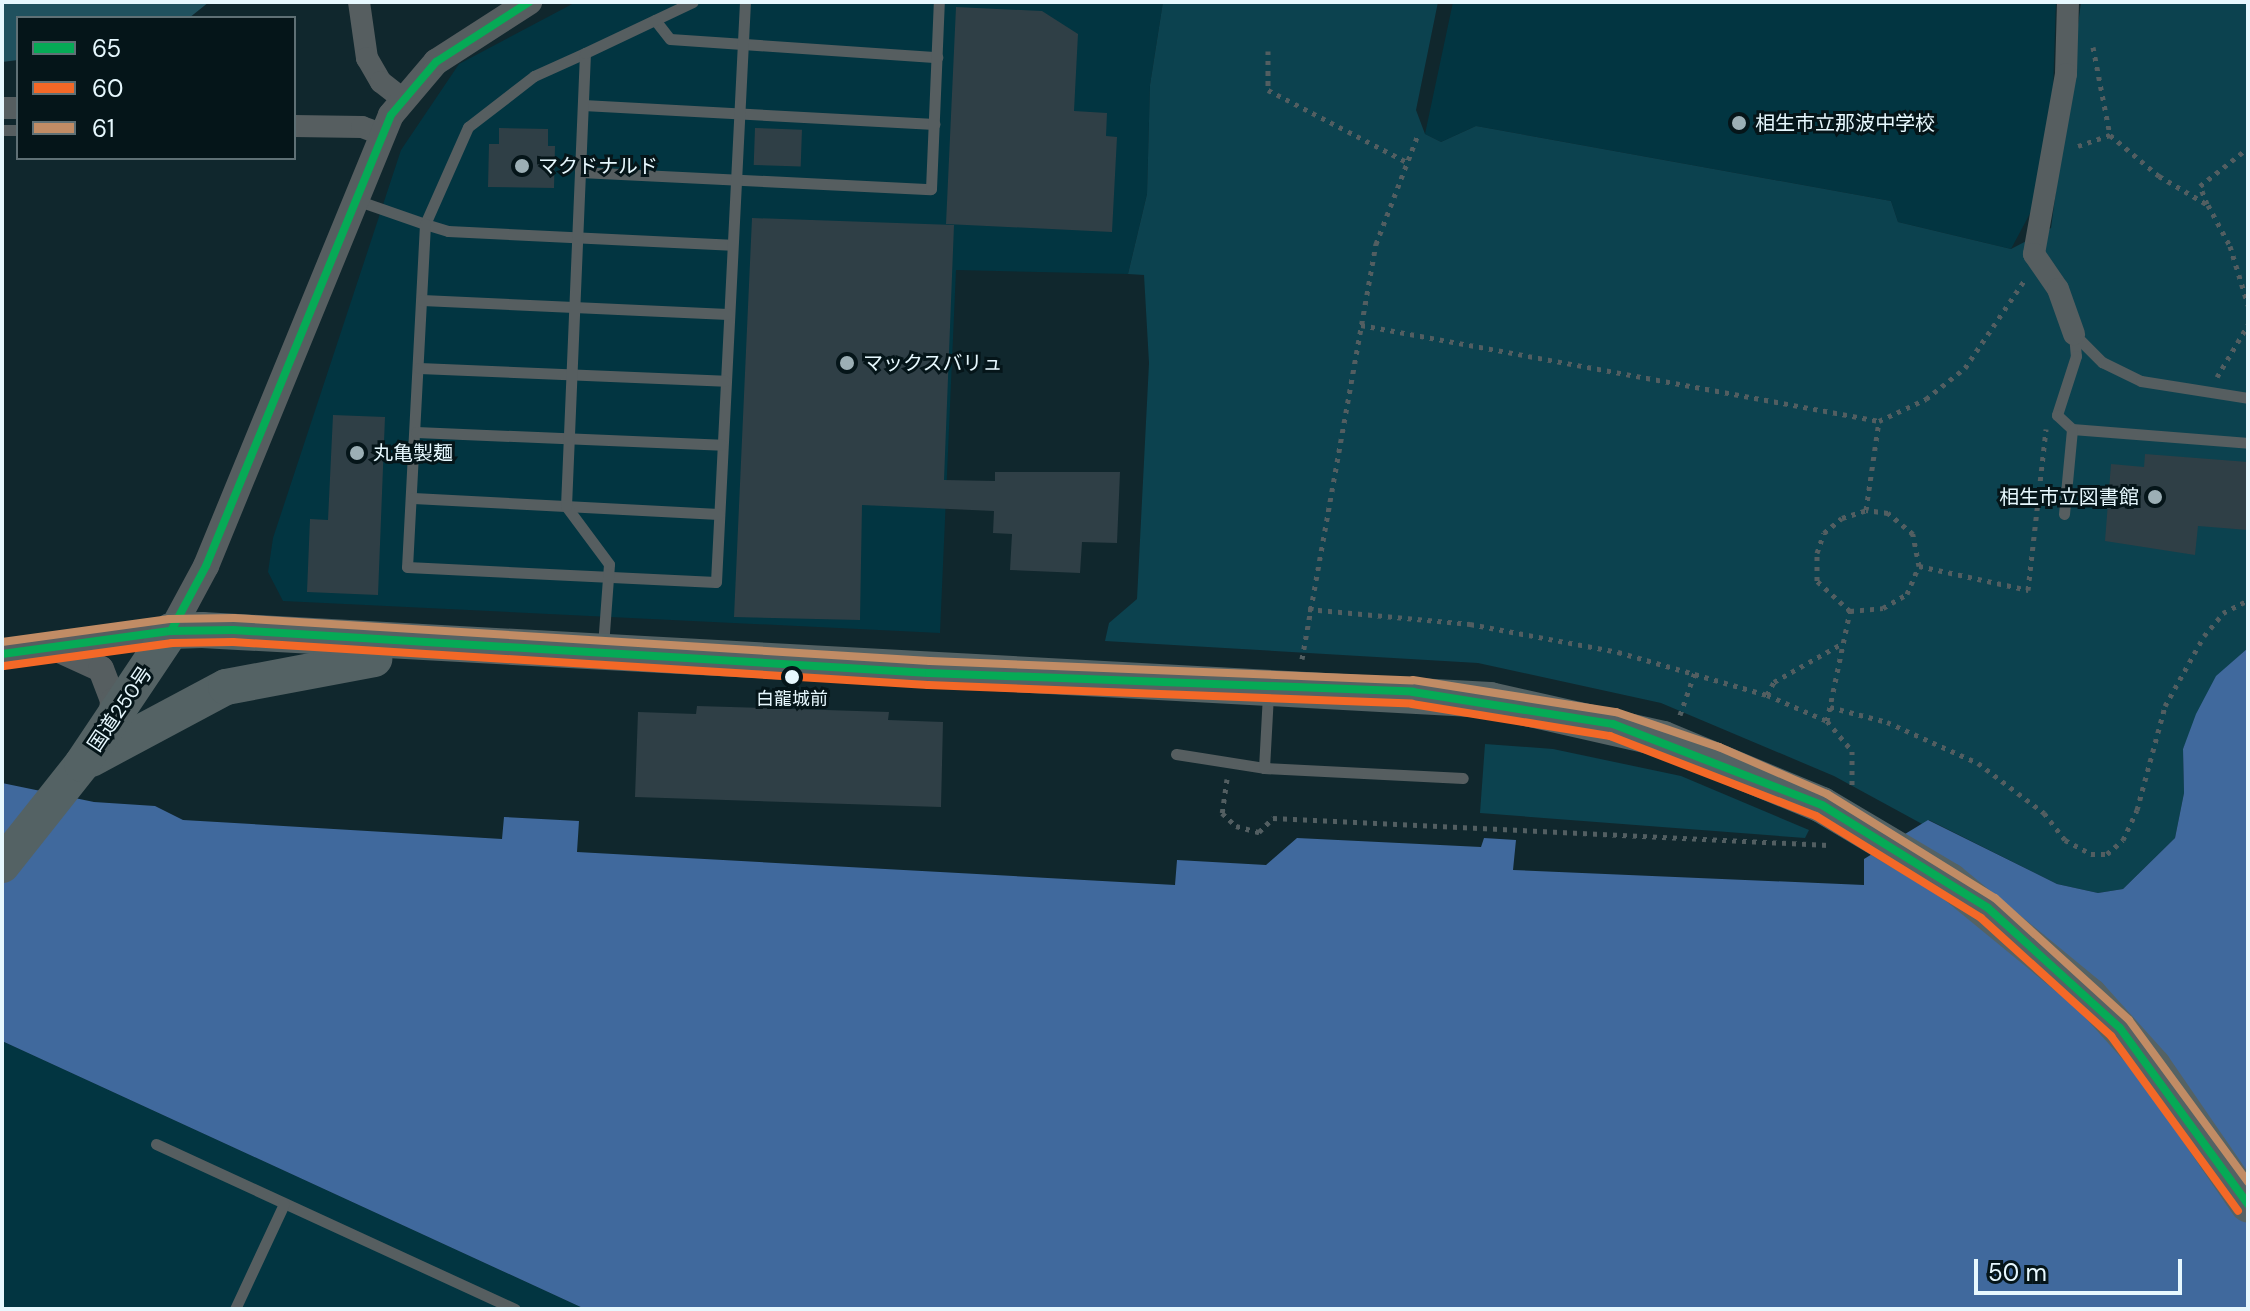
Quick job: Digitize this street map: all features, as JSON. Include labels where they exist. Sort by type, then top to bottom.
[{"type":"highway","points":[[171,631],[603,655],[1413,692],[1552,710],[1663,739],[1822,805],[1950,881],[2090,996],[2153,1066],[2248,1204]]},
{"type":"highway","name":"国道250号","points":[[2,865],[82,764],[171,631]]},
{"type":"highway","points":[[82,764],[226,687],[296,669],[455,647]]},
{"type":"street","points":[[359,2],[367,58],[381,82],[403,99]]},
{"type":"street","points":[[2,654],[171,631],[206,566],[352,198],[381,134],[403,99],[461,42],[529,2]]},
{"type":"street","points":[[2067,5],[2066,74],[2034,254],[2046,272],[2074,334]]},
{"type":"street","points":[[296,126],[381,134]]},
{"type":"street","points":[[50,648],[75,653],[101,669],[113,701],[111,721]]},
{"type":"lane","points":[[693,2],[534,76],[468,127],[425,224],[407,567],[716,582],[745,2]]},
{"type":"lane","points":[[580,172],[931,189],[939,2]]},
{"type":"lane","points":[[655,20],[670,39],[937,57]]},
{"type":"lane","points":[[585,53],[566,506],[609,564],[603,655]]},
{"type":"lane","points":[[583,105],[934,124]]},
{"type":"lane","points":[[352,198],[448,231],[731,245]]},
{"type":"lane","points":[[422,300],[728,314]]},
{"type":"lane","points":[[2074,334],[2102,362],[2141,381],[2248,398]]},
{"type":"lane","points":[[2074,334],[2076,356],[2057,415],[2072,429],[2248,443]]},
{"type":"lane","points":[[419,368],[725,381]]},
{"type":"lane","points":[[2064,514],[2072,429]]},
{"type":"lane","points":[[416,432],[722,445]]},
{"type":"lane","points":[[413,498],[719,514]]},
{"type":"lane","points":[[1264,768],[1269,685]]},
{"type":"lane","points":[[1176,754],[1221,757],[1231,764],[1264,768],[1463,778]]},
{"type":"lane","points":[[156,1144],[515,1309]]},
{"type":"lane","points":[[235,1309],[284,1204]]},
{"type":"path","points":[[2067,5],[2088,28],[2110,135],[2159,176],[2208,205]]},
{"type":"path","points":[[1268,51],[1268,90],[1409,163]]},
{"type":"path","points":[[2054,154],[2110,135]]},
{"type":"path","points":[[1303,660],[1376,244],[1417,137]]},
{"type":"path","points":[[2248,148],[2200,186],[2230,246],[2248,305]]},
{"type":"path","points":[[1361,325],[1879,421],[1926,399],[1965,368],[2019,282],[2046,272]]},
{"type":"path","points":[[2212,393],[2220,365],[2248,325]]},
{"type":"path","points":[[1919,566],[2028,590],[2043,432],[2057,415]]},
{"type":"path","points":[[1866,510],[1879,421]]},
{"type":"path","points":[[1866,510],[1888,513],[1913,534],[1919,566],[1907,594],[1883,608],[1850,611],[1817,581],[1817,553],[1833,525],[1866,510]]},
{"type":"path","points":[[1830,707],[1887,722],[1978,763],[2044,813],[2065,840],[2091,854],[2107,854],[2123,840],[2137,810],[2165,706],[2191,659],[2223,613],[2248,600]]},
{"type":"path","points":[[1827,721],[1850,611]]},
{"type":"path","points":[[1767,695],[1774,682],[1843,643]]},
{"type":"path","points":[[1678,719],[1695,672]]},
{"type":"path","points":[[1231,764],[1222,813],[1236,826]]},
{"type":"shaded area","points":[[2,2],[209,2],[192,16],[16,16],[16,60],[2,62]]},
{"type":"shaded area","points":[[576,2],[1163,2],[1150,85],[1147,194],[1128,274],[956,270],[940,633],[283,601],[268,572],[273,538],[401,150],[459,64]]},
{"type":"shaded area","points":[[1163,2],[1438,2],[1416,110],[1425,134],[1441,142],[1476,126],[1891,201],[1898,222],[2011,249],[2051,228],[2081,2],[2248,2],[2248,648],[2216,677],[2183,749],[2184,793],[2175,838],[2123,889],[2098,893],[2057,884],[1929,820],[1924,825],[1834,776],[1661,703],[1478,663],[1105,641],[1109,623],[1137,599],[1149,363],[1144,275],[1128,274],[1147,194],[1150,85]]},
{"type":"shaded area","name":"相生市立那波中学校","points":[[1453,2],[2056,2],[2052,120],[2035,204],[2011,249],[1898,222],[1891,201],[1476,126],[1441,142],[1425,134]]},
{"type":"shaded area","points":[[1485,744],[1553,749],[1681,776],[1809,830],[1805,838],[1480,813]]},
{"type":"shaded area","points":[[2,1041],[585,1309],[2,1309]]},
{"type":"water","points":[[2248,648],[2248,1309],[585,1309],[2,1041],[2,783],[94,802],[155,806],[183,820],[502,839],[504,817],[579,821],[577,852],[1175,885],[1177,860],[1266,865],[1297,838],[1481,847],[1484,838],[1516,840],[1513,870],[1864,885],[1864,859],[1928,820],[2057,884],[2098,893],[2123,889],[2175,838],[2184,793],[2183,749],[2196,714],[2216,676]]},
{"type":"building","points":[[956,7],[1042,11],[1078,34],[1074,111],[1107,113],[1106,136],[1117,137],[1112,232],[946,224]]},
{"type":"building","name":"マクドナルド","points":[[499,128],[548,129],[548,146],[555,146],[554,188],[488,187],[489,144],[499,144]]},
{"type":"building","points":[[755,128],[802,130],[801,167],[754,165]]},
{"type":"building","name":"マックスバリュ","points":[[752,218],[954,225],[944,480],[995,481],[995,472],[1120,472],[1117,543],[1082,542],[1080,573],[1010,570],[1012,534],[993,533],[994,511],[862,505],[860,620],[734,617]]},
{"type":"building","points":[[333,415],[385,417],[378,595],[307,592],[310,519],[328,520]]},
{"type":"building","points":[[2145,454],[2248,462],[2248,530],[2198,526],[2195,555],[2105,541],[2111,464],[2144,467]]},
{"type":"building","points":[[697,706],[889,712],[888,720],[943,722],[941,807],[635,797],[638,712],[696,714]]},
{"type":"transit line","name":"65","points":[[171,631],[206,566],[391,115],[436,62],[529,2]]},
{"type":"transit line","name":"61","points":[[2,642],[169,619],[234,618],[930,661],[1413,680],[1616,712],[1719,747],[1827,794],[1995,898],[2129,1020],[2248,1182]]},
{"type":"transit line","name":"65","points":[[2,654],[171,631],[233,630],[929,673],[1413,692],[1613,724],[1822,805],[1988,908],[2120,1028],[2248,1204]]},
{"type":"transit line","name":"60","points":[[4,666],[172,643],[233,642],[928,685],[1412,704],[1610,736],[1816,816],[1981,918],[2111,1036],[2238,1211]]},
{"type":"place","name":"相生市立那波中学校","points":[[1739,123]]},
{"type":"place","name":"マクドナルド","points":[[522,166]]},
{"type":"place","name":"マックスバリュ","points":[[847,363]]},
{"type":"place","name":"丸亀製麺","points":[[357,453]]},
{"type":"place","name":"相生市立図書館","points":[[2155,497]]},
{"type":"place","name":"白龍城前","points":[[792,677]]}]
